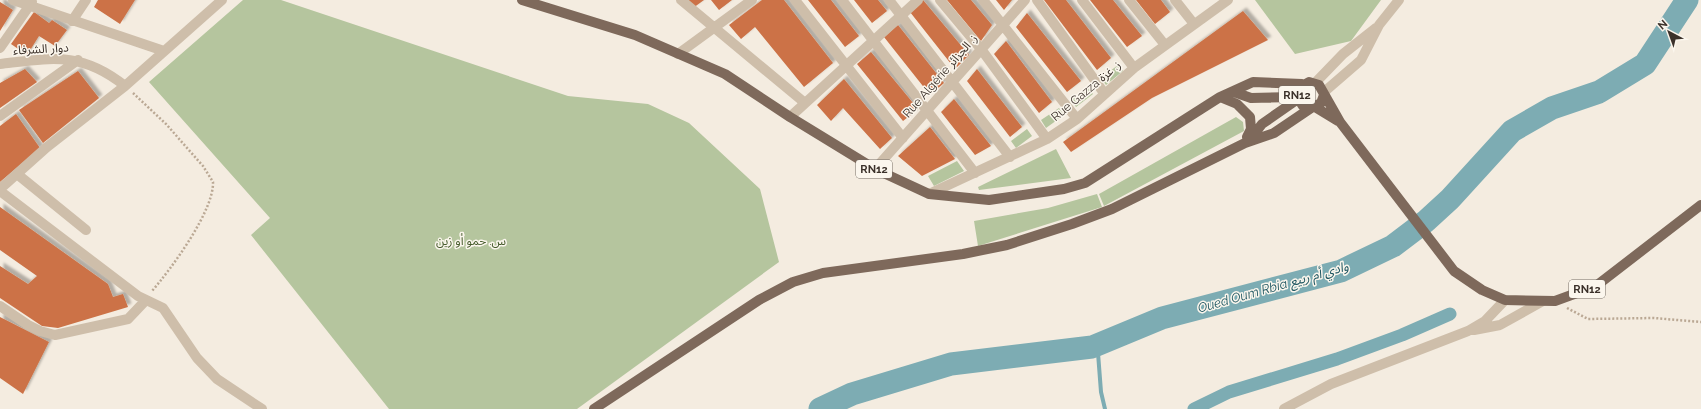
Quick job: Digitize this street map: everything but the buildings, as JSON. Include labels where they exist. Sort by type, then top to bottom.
[{"type":"main road","name":"RN12","points":[[522,0],[635,35],[725,74],[790,117],[875,169],[929,194],[989,200],[1064,189],[1085,183],[1220,97],[1234,92],[1253,82],[1302,84],[1309,82],[1315,83],[1319,85],[1340,122],[1454,271],[1482,290],[1506,300],[1555,301],[1596,286],[1701,205]]},
{"type":"main road","name":"RN12","points":[[1302,84],[1298,90],[1298,98],[1303,106],[1313,108],[1340,122]]},
{"type":"main road","name":"RN12","points":[[1234,92],[1251,98],[1298,98]]},
{"type":"main road","name":"RN12","points":[[1313,108],[1321,102],[1324,94]]},
{"type":"main road","points":[[1220,97],[1237,104],[1250,117],[1251,129],[1247,142]]},
{"type":"main road","points":[[1247,142],[1262,124],[1298,98]]},
{"type":"main road","points":[[594,409],[759,300],[793,282],[823,273],[963,254],[1007,245],[1112,209],[1247,142],[1274,133],[1313,108]]},
{"type":"street","points":[[13,0],[31,3],[72,21],[164,51]]},
{"type":"street","points":[[72,21],[86,0]]},
{"type":"street","points":[[222,0],[125,86],[48,147],[0,190],[73,248],[138,296],[163,308],[197,358],[217,379],[262,409]]},
{"type":"street","points":[[681,0],[805,103]]},
{"type":"street","points":[[795,0],[903,138]]},
{"type":"street","points":[[842,0],[975,173]]},
{"type":"street","points":[[889,0],[1010,157]]},
{"type":"street","points":[[790,117],[918,0]]},
{"type":"street","points":[[940,0],[981,49],[1047,139]]},
{"type":"street","points":[[983,0],[1077,119]]},
{"type":"street","name":"Rue Algérie ز. الجزائر","points":[[875,169],[1025,0]]},
{"type":"street","points":[[1037,0],[1104,93]]},
{"type":"street","points":[[1082,0],[1134,68]]},
{"type":"street","points":[[1129,0],[1165,45]]},
{"type":"street","points":[[1175,0],[1194,24]]},
{"type":"street","points":[[1324,94],[1361,60],[1379,25],[1399,0]]},
{"type":"street","points":[[678,54],[714,28],[747,1]]},
{"type":"street","name":"Rue Gazza ز. غزة","points":[[929,194],[1047,139],[1077,119],[1104,93],[1134,68],[1225,1]]},
{"type":"street","points":[[0,48],[31,3]]},
{"type":"street","points":[[1315,83],[1343,54],[1379,25]]},
{"type":"street","name":"دوار الشرفاء","points":[[0,64],[42,59],[78,60],[96,67],[125,86]]},
{"type":"street","points":[[0,116],[78,60]]},
{"type":"street","points":[[17,174],[86,230]]},
{"type":"street","points":[[0,306],[28,325],[40,331],[55,335],[128,318],[146,300]]},
{"type":"street","points":[[1284,409],[1331,384],[1468,331],[1485,321],[1506,300]]},
{"type":"street","points":[[1468,331],[1500,325],[1543,301]]},
{"type":"path","points":[[125,86],[166,124],[203,166],[213,182],[210,202],[201,218],[182,251],[146,300]]},
{"type":"path","points":[[1555,301],[1588,319],[1654,318],[1701,322]]},
{"type":"green space","name":"س. حمو أو زين","points":[[243,0],[281,0],[568,96],[648,104],[689,123],[760,189],[779,262],[577,409],[389,409],[251,235],[270,218],[149,82]]},
{"type":"green space","points":[[1255,0],[1381,0],[1351,41],[1295,54]]},
{"type":"green space","points":[[1118,65],[1123,71],[1106,85],[1101,78]]},
{"type":"green space","points":[[1088,88],[1093,94],[1076,107],[1071,100]]},
{"type":"green space","points":[[1059,108],[1064,115],[1046,128],[1041,120]]},
{"type":"green space","points":[[1236,117],[1243,122],[1244,131],[1104,206],[1099,194]]},
{"type":"green space","points":[[1027,129],[1032,136],[1016,148],[1011,141]]},
{"type":"green space","points":[[1056,149],[1071,178],[979,190],[978,187]]},
{"type":"green space","points":[[957,161],[964,171],[934,186],[928,176]]},
{"type":"green space","points":[[1097,194],[1102,207],[978,246],[974,221],[1048,208]]},
{"type":"waterway","name":"Oued Oum Rbia وادي أم ربيع","points":[[820,409],[852,394],[951,364],[1092,347],[1162,318],[1341,271],[1393,246],[1426,221],[1450,199],[1512,131],[1552,108],[1599,92],[1645,64],[1687,0]]},
{"type":"waterway","points":[[1194,409],[1229,392],[1337,359],[1402,335],[1450,314]]},
{"type":"waterway","points":[[1092,347],[1098,353],[1101,392],[1105,409]]}]
